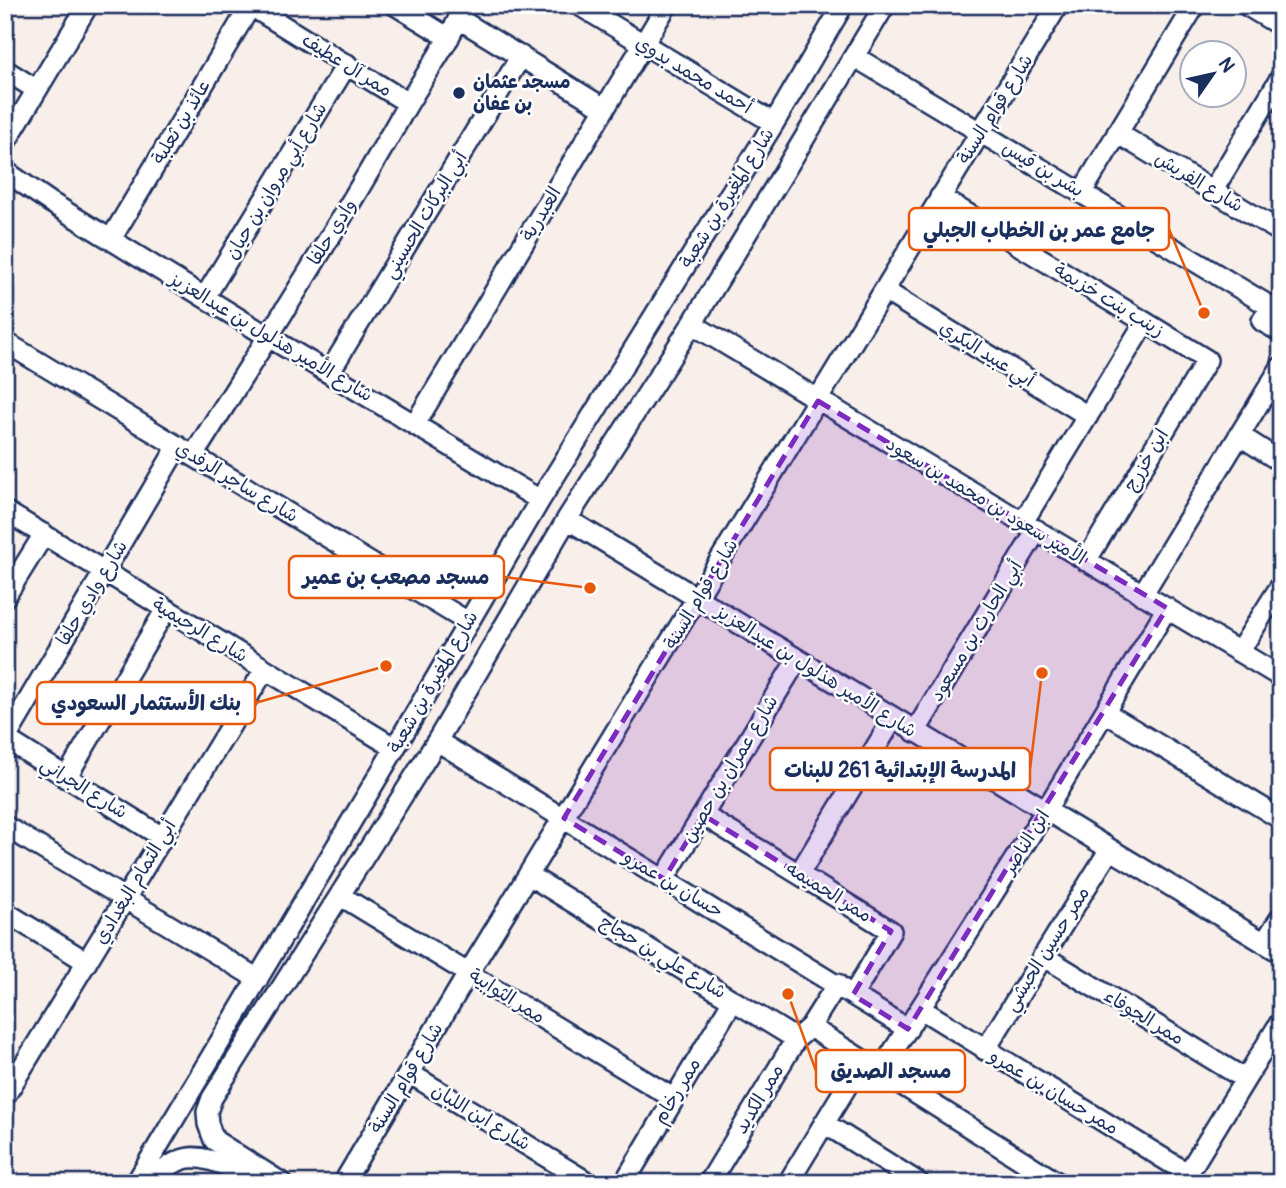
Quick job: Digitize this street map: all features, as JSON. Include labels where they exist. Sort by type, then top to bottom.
[{"type":"street","points":[[5,143],[88,5]]},
{"type":"street","name":"ممر آل عطيف","points":[[251,5],[408,103]]},
{"type":"street","name":"عائذ بن ثعلبة","points":[[111,239],[251,5]]},
{"type":"street","points":[[396,5],[449,38]]},
{"type":"street","name":"أحمد محمد بدوي","points":[[579,5],[774,123]]},
{"type":"street","name":"العبدرية","points":[[415,424],[667,5]]},
{"type":"street","name":"شارع المغيرة بن شعبة","points":[[136,1183],[540,500],[774,123],[844,5]]},
{"type":"street","name":"شارع المغيرة بن شعبة","points":[[280,1182],[214,1140],[206,1112],[212,1098],[437,741],[567,519],[692,324],[885,5]]},
{"type":"street","name":"شارع قوام السنة","points":[[345,1181],[469,972],[699,599],[1058,5]]},
{"type":"street","points":[[1082,191],[1195,5]]},
{"type":"street","points":[[1246,5],[1281,26]]},
{"type":"street","points":[[461,12],[522,56],[604,108]]},
{"type":"street","name":"وادي حلفا","points":[[186,451],[267,337],[366,178],[408,103],[449,38],[461,12]]},
{"type":"street","name":"أبي البركات الحسيني","points":[[329,373],[522,56]]},
{"type":"street","name":"بشر بن قيس","points":[[855,57],[1082,191],[1276,298],[1262,321],[1281,332]]},
{"type":"street","name":"شارع أبي مروان بن حيان","points":[[205,298],[347,64]]},
{"type":"street","points":[[5,70],[37,90]]},
{"type":"street","points":[[1213,190],[1281,78]]},
{"type":"street","name":"شارع الفريش","points":[[1117,133],[1281,232]]},
{"type":"street","name":"شارع الأمير هذلول بن عبدالعزيز","points":[[5,171],[50,202],[267,337],[540,500]]},
{"type":"street","name":"زينب بنت خزيمة","points":[[940,197],[1207,360]]},
{"type":"street","name":"أبي عبيد البكري","points":[[885,291],[1088,416]]},
{"type":"street","name":"أبي الحارث بن مسعود","points":[[915,732],[1088,416],[1145,323]]},
{"type":"street","name":"الأمير سعود بن محمد بن سعود","points":[[692,324],[1281,677]]},
{"type":"street","name":"شارع ساجر الرفدي","points":[[5,342],[468,622]]},
{"type":"street","name":"ابن خزرج","points":[[1086,561],[1207,360]]},
{"type":"street","points":[[1142,595],[1239,435],[1279,375]]},
{"type":"street","points":[[1239,435],[1281,461]]},
{"type":"street","name":"شارع وادي حلفا","points":[[6,740],[105,571],[186,451]]},
{"type":"street","name":"شارع الرحيمية","points":[[5,511],[395,748]]},
{"type":"street","name":"شارع الأمير هذلول بن عبدالعزيز","points":[[567,519],[1272,948]]},
{"type":"street","points":[[5,597],[44,534]]},
{"type":"street","points":[[1239,652],[1281,585]]},
{"type":"street","name":"ابن الناصر","points":[[880,1072],[1107,713],[1167,608]]},
{"type":"street","points":[[66,778],[166,609]]},
{"type":"street","name":"شارع عمران بن حصين","points":[[664,879],[797,660]]},
{"type":"street","name":"أبي التمام البغدادي","points":[[5,1096],[265,668]]},
{"type":"street","points":[[1107,713],[1281,819]]},
{"type":"street","points":[[799,873],[893,719]]},
{"type":"street","name":"شارع الجراني","points":[[6,740],[162,837]]},
{"type":"street","name":"حسان بن عمرو","points":[[437,741],[908,1029]]},
{"type":"street","name":"ممر الحميمه","points":[[703,815],[891,931],[845,990]]},
{"type":"street","points":[[5,826],[258,979]]},
{"type":"street","name":"ممر حسين الحبشي","points":[[985,1050],[1110,849]]},
{"type":"street","name":"شارع علي بن حجاج","points":[[530,876],[733,1000],[862,1061],[1053,1181]]},
{"type":"street","name":"ممر الثوابية","points":[[341,895],[673,1098]]},
{"type":"street","points":[[6,913],[87,962]]},
{"type":"street","points":[[1272,948],[1281,917]]},
{"type":"street","name":"ممر الجوفاء","points":[[1043,956],[1245,1079]]},
{"type":"street","name":"ممر الكديد","points":[[709,1183],[803,1033],[845,990]]},
{"type":"street","name":"ممر رخام","points":[[624,1183],[733,1000]]},
{"type":"street","name":"ممر حسان بن عمرو","points":[[921,1009],[1184,1178]]},
{"type":"street","points":[[1184,1178],[1281,1021]]},
{"type":"street","points":[[788,1183],[862,1061]]},
{"type":"street","name":"شارع ابن اللبان","points":[[408,1073],[589,1183]]},
{"type":"street","points":[[824,1123],[919,1183]]},
{"type":"street","points":[[150,1183],[167,1166],[184,1157],[225,1166],[254,1179],[280,1182]]},
{"type":"highlighted area","points":[[818,401],[1167,608],[908,1029],[853,995],[891,931],[703,815],[664,879],[564,818]]},
{"type":"place","name":"مسجد عثمان بن عفان","points":[[459,93]]},
{"type":"place","name":"جامع عمر بن الخطاب الجبلي","points":[[1204,313]]},
{"type":"place","name":"مسجد مصعب بن عمير","points":[[590,588]]},
{"type":"place","name":"بنك الأستثمار السعودي","points":[[386,666]]},
{"type":"place","name":"المدرسة الإبتدائية 261 للبنات","points":[[1042,673]]},
{"type":"place","name":"مسجد الصديق","points":[[788,994]]}]
